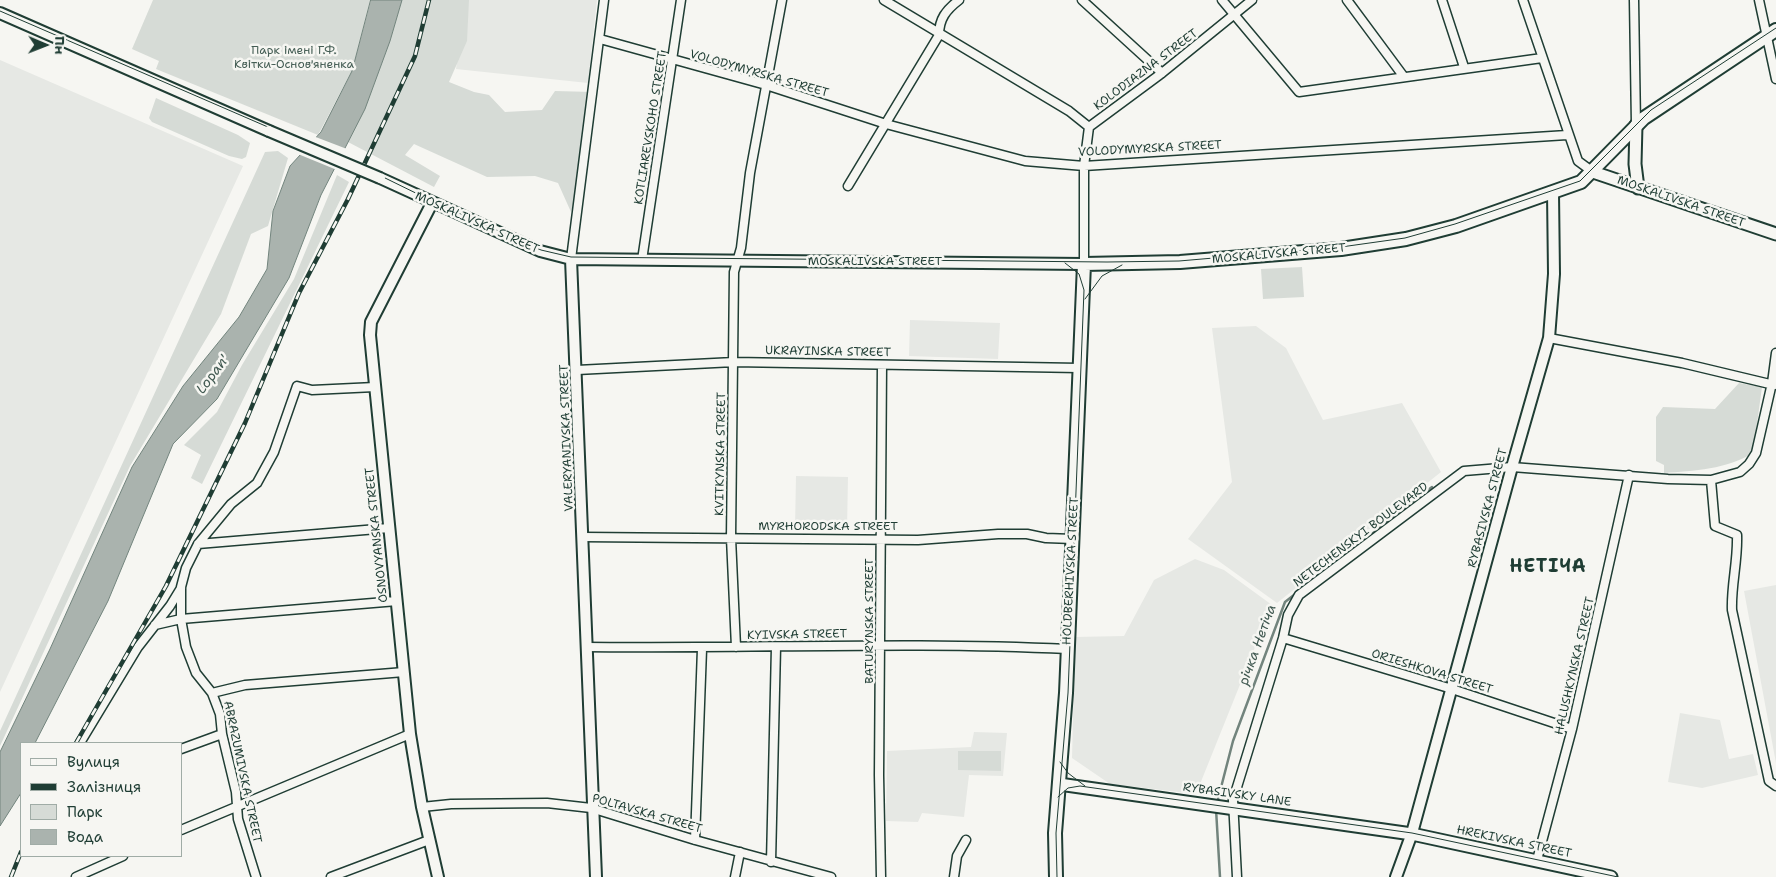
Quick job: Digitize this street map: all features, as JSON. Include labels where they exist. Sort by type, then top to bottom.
[{"type":"main road","points":[[1593,172],[1636,125],[1655,109],[1771,33]]},
{"type":"main road","points":[[1636,125],[1635,164],[1638,188]]},
{"type":"main road","name":"MOSKALIVSKA STREET","points":[[1084,264],[1219,260],[1341,249],[1406,240],[1456,226],[1553,193],[1578,183],[1593,172],[1776,234]]},
{"type":"main road","name":"HOLDBERHIVSKA STREET","points":[[1056,877],[1055,833],[1068,649],[1084,264]]},
{"type":"main road","name":"RYBASIVSKY LANE","points":[[1058,784],[1413,830]]},
{"type":"main road","name":"HREKIVSKA STREET","points":[[1413,830],[1611,877]]},
{"type":"street","name":"VALERYANIVSKA STREET","points":[[596,877],[591,808],[577,370],[571,258],[604,0]]},
{"type":"street","name":"KOTLIAREVSKOHO STREET","points":[[642,260],[681,0]]},
{"type":"street","name":"KVITKYNSKA STREET","points":[[736,647],[731,538],[736,261],[744,232],[750,174],[782,0]]},
{"type":"street","points":[[884,0],[939,35],[1069,111],[1089,127]]},
{"type":"street","points":[[848,186],[939,35],[939,24],[942,16],[959,0]]},
{"type":"street","points":[[1082,0],[1162,73]]},
{"type":"street","points":[[1222,0],[1295,89],[1304,93],[1542,58]]},
{"type":"street","name":"KOLODIAZNA STREET","points":[[1084,264],[1084,166],[1089,127],[1162,73],[1235,16],[1252,0]]},
{"type":"street","points":[[1347,0],[1404,77]]},
{"type":"street","points":[[1442,0],[1464,68]]},
{"type":"street","points":[[1523,0],[1567,135],[1578,161],[1593,172]]},
{"type":"street","points":[[1634,0],[1636,125]]},
{"type":"street","points":[[1759,0],[1771,33],[1776,79]]},
{"type":"street","name":"MOSKALIVSKA STREET","points":[[0,13],[380,178],[432,204],[540,252],[571,258],[642,260],[1084,264]]},
{"type":"street","name":"VOLODYMYRSKA STREET","points":[[600,39],[766,86],[886,124],[1025,161],[1084,166],[1567,135]]},
{"type":"street","name":"RYBASIVSKA STREET","points":[[1413,830],[1549,338],[1554,274],[1553,193]]},
{"type":"street","name":"OSNOVYANSKA STREET","points":[[432,204],[371,322],[370,335],[410,734],[422,807],[438,877]]},
{"type":"street","points":[[1549,338],[1774,384],[1776,353]]},
{"type":"street","name":"UKRAYINSKA STREET","points":[[577,370],[734,362],[1079,368]]},
{"type":"street","name":"BATURYNSKA STREET","points":[[881,877],[879,774],[882,645],[882,364]]},
{"type":"street","name":"NETECHENSKYI BOULEVARD","points":[[1237,877],[1233,800],[1283,638],[1288,614],[1299,595],[1464,471],[1512,467],[1629,475],[1668,480],[1710,480],[1740,472],[1750,464],[1756,453],[1774,384]]},
{"type":"street","points":[[81,742],[138,647],[181,587],[186,568],[198,544],[231,504],[258,483],[274,452],[297,386],[312,390],[375,387]]},
{"type":"street","name":"HALUSHKYNSKA STREET","points":[[1537,860],[1572,729],[1629,475]]},
{"type":"street","points":[[1710,480],[1715,526],[1737,535],[1738,558],[1732,593],[1732,610],[1769,781],[1776,786]]},
{"type":"street","points":[[198,544],[389,528]]},
{"type":"street","name":"MYRHORODSKA STREET","points":[[583,537],[882,538],[918,540],[1007,534],[1073,539]]},
{"type":"street","name":"ABRAZUMIVSKA STREET","points":[[181,587],[181,619],[186,647],[196,673],[212,693],[220,714],[222,734],[238,804],[238,818],[256,877]]},
{"type":"street","points":[[155,625],[181,619],[397,601]]},
{"type":"street","name":"ORIESHKOVA STREET","points":[[1283,638],[1452,689],[1572,729]]},
{"type":"street","name":"KYIVSKA STREET","points":[[586,647],[702,649],[882,645],[1068,649]]},
{"type":"street","points":[[771,862],[776,648]]},
{"type":"street","points":[[695,840],[702,649]]},
{"type":"street","points":[[212,693],[245,685],[404,672]]},
{"type":"street","points":[[182,749],[222,734]]},
{"type":"street","points":[[182,830],[238,804],[410,734]]},
{"type":"street","name":"POLTAVSKA STREET","points":[[422,807],[452,804],[547,803],[591,808],[771,862],[830,877]]},
{"type":"street","points":[[1396,877],[1413,830]]},
{"type":"street","points":[[331,877],[429,840]]},
{"type":"street","points":[[954,877],[956,856],[966,840]]},
{"type":"street","points":[[735,877],[740,852]]},
{"type":"street","points":[[76,877],[121,857]]},
{"type":"shaded area","points":[[466,0],[597,0],[588,83],[456,69]]},
{"type":"shaded area","points":[[0,60],[243,166],[0,692]]},
{"type":"shaded area","points":[[910,320],[1000,323],[998,359],[909,356]]},
{"type":"shaded area","points":[[1256,326],[1286,348],[1323,420],[1402,403],[1441,472],[1277,603],[1188,539],[1232,482],[1212,328]]},
{"type":"shaded area","points":[[796,476],[848,477],[847,529],[795,528]]},
{"type":"shaded area","points":[[1195,559],[1224,570],[1272,605],[1196,794],[1110,784],[1072,758],[1075,637],[1124,636],[1154,580]]},
{"type":"shaded area","points":[[1776,585],[1776,763],[1744,591]]},
{"type":"shaded area","points":[[1680,713],[1720,720],[1729,759],[1753,754],[1758,775],[1702,788],[1668,782]]},
{"type":"shaded area","points":[[974,732],[1007,733],[1003,776],[969,775],[964,817],[922,813],[918,822],[886,821],[887,751],[971,747]]},
{"type":"green space","name":"Парк імені Г.Ф. Квітки-Основ'яненка","points":[[153,0],[371,0],[352,71],[318,135],[156,69],[159,61],[132,49]]},
{"type":"green space","points":[[402,0],[469,0],[467,41],[449,82],[474,92],[489,95],[505,112],[542,110],[555,91],[593,92],[581,177],[571,212],[558,183],[535,176],[487,177],[414,144],[405,155],[440,176],[434,187],[348,142],[378,72]]},
{"type":"green space","points":[[156,98],[238,135],[250,143],[246,157],[242,159],[229,156],[152,122],[149,118]]},
{"type":"green space","points":[[278,151],[288,158],[268,226],[251,234],[221,314],[130,466],[0,746],[0,731],[265,152]]},
{"type":"green space","points":[[337,175],[349,182],[202,484],[191,478],[201,455],[184,445],[217,412],[242,365],[294,279]]},
{"type":"green space","points":[[1302,267],[1304,297],[1263,299],[1261,269]]},
{"type":"green space","points":[[1739,383],[1762,387],[1753,453],[1722,466],[1664,473],[1664,465],[1656,461],[1656,417],[1663,407],[1715,409]]},
{"type":"green space","points":[[958,751],[1001,751],[1001,771],[958,770]]},
{"type":"water","name":"Lopan'","points":[[371,0],[402,0],[390,41],[365,109],[321,195],[289,278],[217,399],[173,444],[108,601],[36,742],[20,742],[20,795],[0,826],[0,752],[50,649],[132,467],[183,386],[239,317],[267,269],[273,211],[290,166],[321,132],[352,71]]},
{"type":"pier","points":[[313,136],[347,149],[337,170],[298,154]]},
{"type":"waterway","name":"річка Нетіча","points":[[1217,803],[1233,741],[1285,602],[1432,487]]},
{"type":"waterway","name":"річка Нетіча","points":[[1216,809],[1220,877]]},
{"type":"tram line","points":[[0,11],[381,176],[541,250],[571,257],[1179,261],[1341,247],[1405,238],[1455,224],[1580,181],[1651,110],[1776,28]]},
{"type":"tram line","points":[[1057,877],[1056,833],[1068,693],[1084,290],[1079,274],[1065,263]]},
{"type":"tram line","points":[[1085,299],[1102,276],[1122,265]]},
{"type":"tram line","points":[[1060,762],[1068,773],[1085,786]]},
{"type":"tram line","points":[[1058,797],[1068,788],[1080,786],[1412,833],[1618,877]]},
{"type":"railway","points":[[77,742],[166,586],[245,423],[299,293],[348,199],[415,56],[429,0]]},
{"type":"railway","points":[[11,877],[20,854]]},
{"type":"district","name":"НЕТІЧА","points":[[1548,567]]}]
